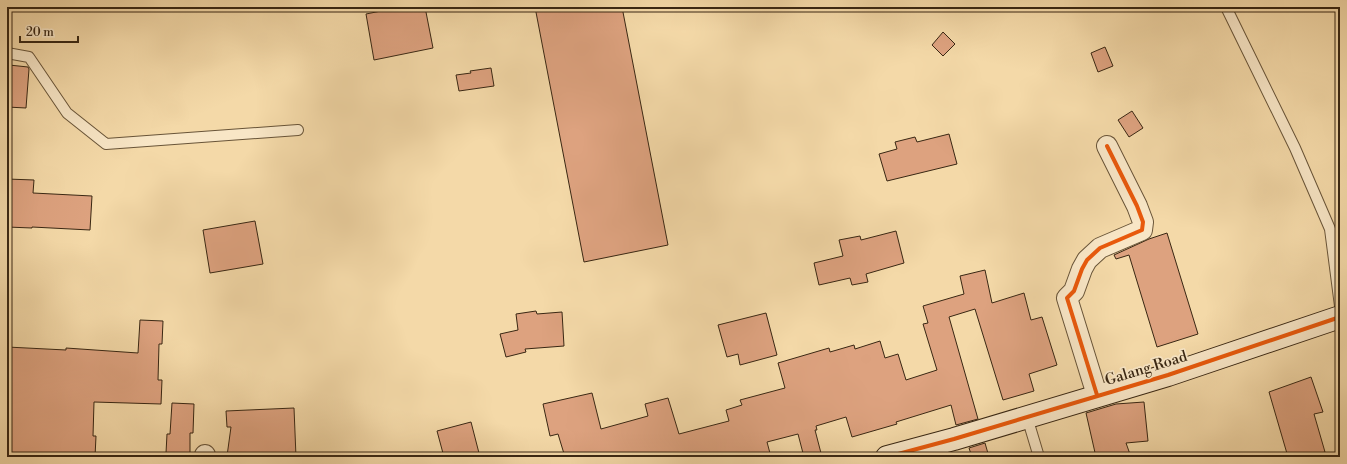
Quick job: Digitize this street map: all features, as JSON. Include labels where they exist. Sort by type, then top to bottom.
[{"type":"street","points":[[1097,395],[1067,298],[1074,291],[1087,260],[1100,248],[1142,230],[1144,222],[1106,146]]},
{"type":"street","name":"Galang Road","points":[[887,457],[1168,375],[1340,317]]},
{"type":"lane","points":[[1226,7],[1292,141],[1330,229],[1340,306]]},
{"type":"lane","points":[[7,53],[29,57],[67,113],[106,144],[298,130]]},
{"type":"lane","points":[[1027,417],[1039,457]]},
{"type":"building","points":[[401,7],[425,7],[433,48],[374,60],[366,14]]},
{"type":"building","points":[[535,7],[622,7],[668,245],[584,262]]},
{"type":"building","points":[[943,32],[955,44],[943,56],[932,45]]},
{"type":"building","points":[[1105,47],[1113,66],[1098,72],[1091,53]]},
{"type":"building","points":[[9,65],[28,67],[29,69],[26,108],[7,107]]},
{"type":"building","points":[[491,68],[494,86],[459,91],[456,75]]},
{"type":"building","points":[[1132,111],[1143,128],[1129,137],[1118,120]]},
{"type":"building","points":[[949,134],[957,164],[887,181],[879,154],[897,149],[895,142],[915,137],[917,142]]},
{"type":"building","points":[[7,179],[34,180],[33,193],[92,196],[90,230],[7,227]]},
{"type":"building","points":[[255,221],[263,264],[210,273],[203,230]]},
{"type":"building","points":[[896,231],[904,263],[866,274],[868,282],[852,285],[850,278],[819,285],[814,263],[843,256],[839,240],[860,236],[861,240]]},
{"type":"building","points":[[1167,233],[1198,334],[1157,347],[1129,255],[1116,259],[1114,255],[1149,239]]},
{"type":"building","points":[[985,270],[992,303],[1024,293],[1031,320],[1042,317],[1057,365],[1029,374],[1034,391],[1003,400],[975,309],[949,317],[978,419],[956,425],[951,405],[896,422],[897,424],[852,437],[846,417],[816,426],[817,430],[815,430],[822,457],[804,457],[798,434],[767,442],[771,457],[565,457],[558,434],[550,436],[543,404],[592,393],[601,429],[648,416],[645,404],[668,398],[679,434],[729,421],[726,410],[742,405],[740,400],[785,388],[778,363],[829,348],[830,352],[854,345],[855,349],[880,341],[885,358],[898,354],[906,380],[937,370],[923,324],[928,323],[923,306],[964,294],[960,276]]},
{"type":"building","points":[[536,311],[537,314],[562,312],[564,346],[525,349],[526,352],[506,357],[500,334],[518,330],[516,314]]},
{"type":"building","points":[[766,313],[777,355],[740,365],[738,354],[727,357],[718,325]]},
{"type":"building","points":[[140,320],[163,321],[162,344],[159,344],[158,380],[162,380],[161,404],[94,402],[93,436],[96,436],[95,457],[7,457],[7,347],[66,350],[66,348],[138,353]]},
{"type":"building","points":[[1311,377],[1323,412],[1314,414],[1325,452],[1306,457],[1288,457],[1269,392]]},
{"type":"building","points":[[1144,402],[1148,441],[1126,443],[1131,457],[1096,457],[1086,413],[1116,404]]},
{"type":"building","points":[[172,403],[194,404],[193,433],[190,433],[190,454],[188,454],[188,457],[168,457],[168,453],[166,453],[167,434],[170,434]]},
{"type":"building","points":[[294,408],[296,457],[227,456],[231,427],[227,427],[226,411]]},
{"type":"building","points":[[471,422],[480,457],[444,457],[437,431]]},
{"type":"building","points":[[985,443],[989,457],[972,457],[969,448]]},
{"type":"cycle path","points":[[1097,395],[1067,298],[1074,291],[1087,260],[1100,248],[1142,230],[1143,222],[1137,206],[1107,146]]},
{"type":"cycle path","points":[[887,457],[954,439],[1168,375],[1340,317]]}]
